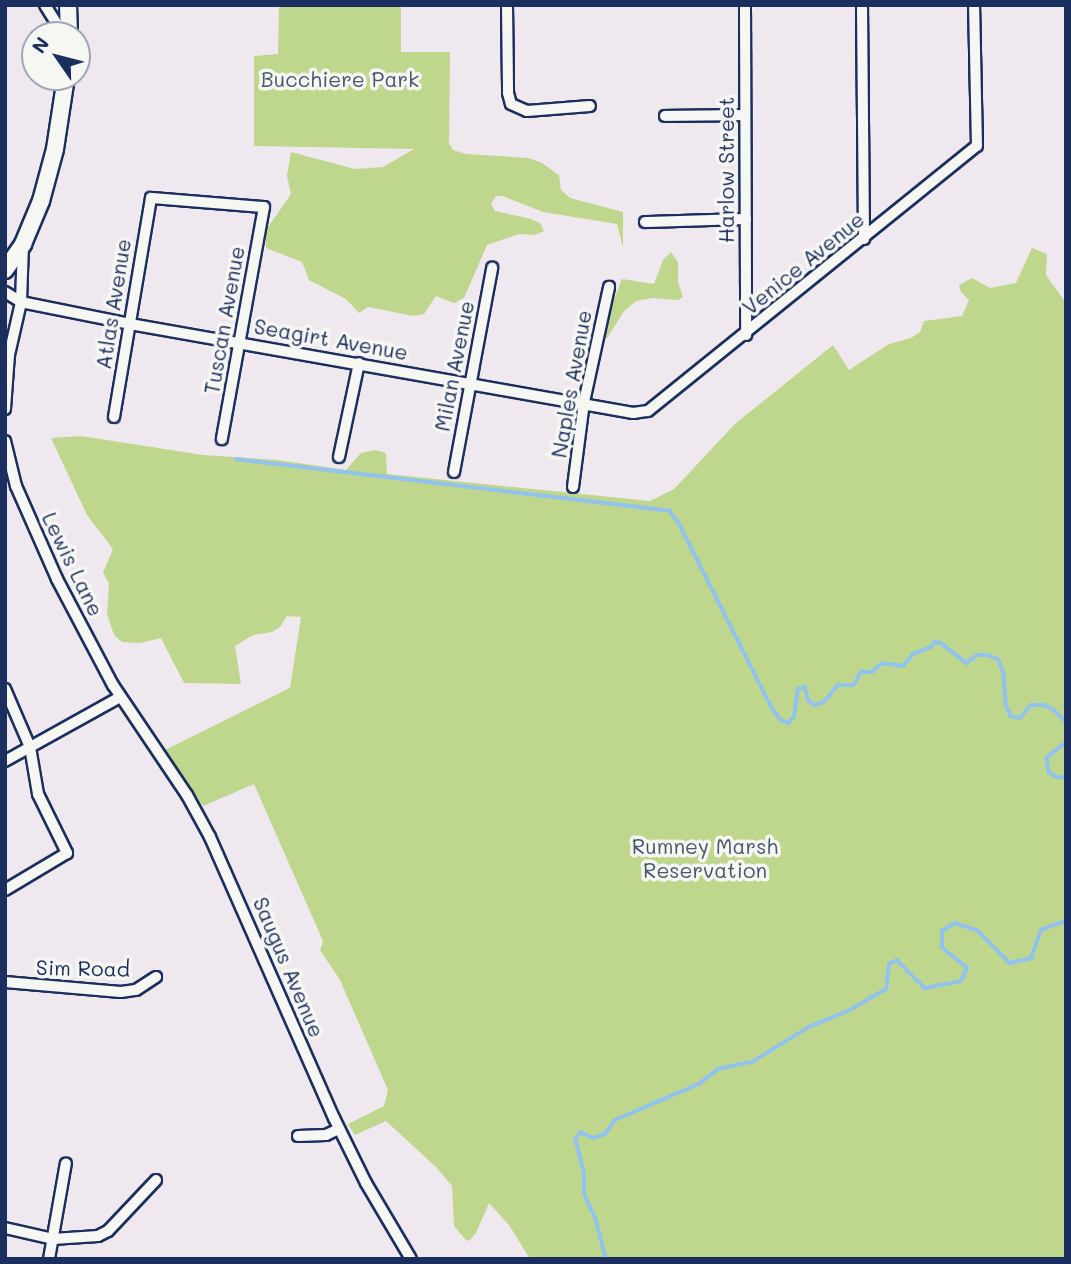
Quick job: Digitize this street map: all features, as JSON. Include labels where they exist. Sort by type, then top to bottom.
[{"type":"main road","points":[[5,270],[23,244],[41,201],[55,149],[64,91]]},
{"type":"street","points":[[46,5],[57,21]]},
{"type":"street","points":[[507,5],[508,93],[511,104],[527,111],[590,106]]},
{"type":"street","name":"Harlow Street","points":[[746,5],[746,335]]},
{"type":"street","points":[[862,5],[864,239]]},
{"type":"street","name":"Venice Avenue","points":[[653,408],[977,146],[974,5]]},
{"type":"street","points":[[665,116],[745,116]]},
{"type":"street","name":"Tuscan Avenue","points":[[151,198],[264,208],[222,439]]},
{"type":"street","name":"Atlas Avenue","points":[[114,417],[151,198]]},
{"type":"street","points":[[645,222],[746,219]]},
{"type":"street","points":[[5,409],[9,355],[21,302],[23,244]]},
{"type":"street","name":"Milan Avenue","points":[[454,472],[492,268]]},
{"type":"street","name":"Naples Avenue","points":[[573,487],[584,402],[608,287]]},
{"type":"street","name":"Seagirt Avenue","points":[[5,292],[21,302],[130,324],[584,402],[633,413],[653,408]]},
{"type":"street","points":[[339,457],[359,363]]},
{"type":"street","name":"Lewis Lane","points":[[5,441],[16,486],[57,579],[120,697]]},
{"type":"street","points":[[5,689],[30,747],[31,768],[38,794],[67,853],[5,890]]},
{"type":"street","points":[[5,761],[120,697]]},
{"type":"street","name":"Saugus Avenue","points":[[120,697],[187,795],[219,856],[339,1129],[411,1259]]},
{"type":"street","name":"Sim Road","points":[[5,982],[121,992],[136,990],[156,977]]},
{"type":"street","points":[[298,1136],[326,1135],[339,1129]]},
{"type":"street","points":[[49,1259],[66,1163]]},
{"type":"street","points":[[5,1228],[53,1239],[98,1236],[108,1231],[156,1180]]},
{"type":"green space","name":"Bucchiere Park","points":[[401,5],[401,52],[450,52],[449,144],[453,150],[466,154],[528,158],[542,163],[559,175],[561,190],[570,198],[623,212],[623,247],[617,224],[543,212],[496,196],[491,204],[495,211],[531,219],[540,223],[544,231],[535,235],[519,234],[487,245],[464,298],[454,303],[436,296],[424,314],[413,316],[368,307],[359,313],[346,299],[309,280],[302,262],[266,248],[266,230],[291,194],[287,176],[291,152],[355,169],[383,167],[414,149],[254,146],[254,56],[278,54],[279,7]]},
{"type":"green space","name":"Rumney Marsh Reservation","points":[[1032,248],[1047,254],[1046,275],[1066,303],[1066,1259],[530,1259],[509,1225],[489,1203],[476,1233],[469,1241],[465,1239],[454,1226],[452,1186],[437,1168],[386,1121],[355,1135],[348,1124],[384,1106],[388,1090],[340,980],[320,950],[323,941],[254,784],[203,806],[165,750],[290,688],[301,617],[287,616],[280,627],[272,632],[253,635],[235,646],[241,684],[184,683],[161,638],[140,643],[122,642],[114,635],[107,614],[109,583],[103,573],[113,549],[87,515],[51,438],[81,436],[203,455],[278,460],[346,470],[361,453],[375,450],[386,453],[387,474],[650,501],[674,489],[735,424],[833,345],[849,370],[889,344],[911,338],[920,332],[924,321],[962,316],[969,300],[961,292],[959,285],[972,278],[990,288],[1016,283]]},
{"type":"green space","points":[[671,252],[678,262],[678,282],[683,297],[678,300],[653,298],[636,301],[624,311],[607,338],[603,336],[604,325],[622,279],[654,284],[663,260]]},
{"type":"waterway","points":[[236,459],[670,511],[679,523],[772,708],[781,720],[788,723],[794,717],[798,689],[805,687],[809,701],[815,705],[824,702],[838,685],[854,685],[861,672],[872,672],[882,663],[903,666],[913,654],[931,647],[935,642],[941,643],[967,663],[977,655],[988,655],[999,660],[1004,674],[1006,704],[1011,716],[1020,718],[1031,705],[1044,705],[1053,709],[1066,722]]},
{"type":"waterway","points":[[1066,743],[1047,758],[1049,772],[1066,778]]},
{"type":"waterway","points":[[606,1259],[595,1218],[584,1194],[584,1174],[575,1139],[581,1132],[593,1138],[605,1134],[615,1120],[699,1084],[718,1069],[752,1062],[809,1027],[850,1010],[886,989],[889,964],[897,960],[925,988],[961,981],[967,968],[942,948],[942,931],[955,923],[977,930],[1010,963],[1031,958],[1041,930],[1066,921]]}]
